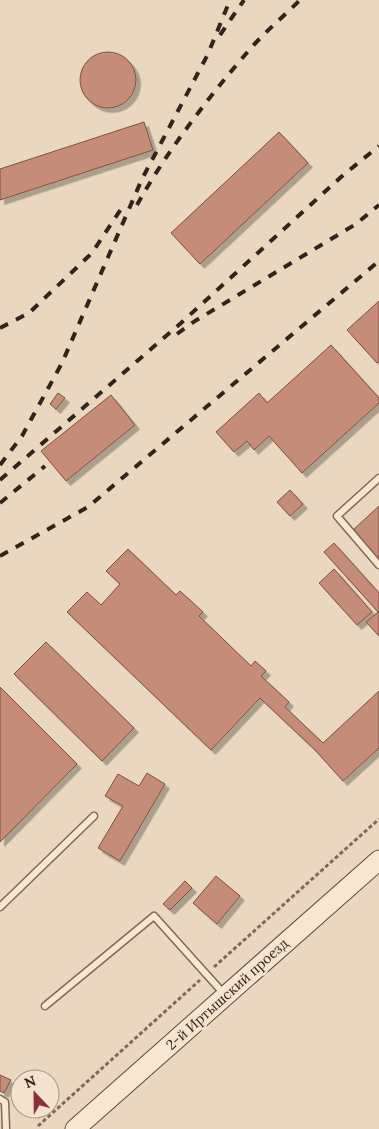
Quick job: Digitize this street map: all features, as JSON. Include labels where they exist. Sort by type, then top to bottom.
[{"type":"main road","name":"2-й Иртышский проезд","points":[[75,1129],[379,860]]},
{"type":"lane","points":[[379,478],[337,516],[379,565]]},
{"type":"lane","points":[[0,907],[94,816]]},
{"type":"lane","points":[[45,1006],[154,916],[226,996]]},
{"type":"lane","points":[[0,1099],[6,1102],[6,1129]]},
{"type":"building","points":[[103,52],[113,52],[128,60],[134,69],[136,80],[134,91],[128,100],[113,108],[103,108],[92,103],[85,96],[80,85],[80,75],[85,64],[92,57]]},
{"type":"building","points":[[144,122],[153,150],[0,200],[0,169]]},
{"type":"building","points":[[279,132],[308,163],[200,264],[171,233]]},
{"type":"building","points":[[379,301],[379,361],[377,363],[347,330]]},
{"type":"building","points":[[331,345],[379,398],[379,403],[302,473],[269,436],[254,450],[247,441],[234,452],[216,432],[259,393],[267,403]]},
{"type":"building","points":[[58,393],[65,398],[56,409],[50,404]]},
{"type":"building","points":[[111,395],[135,425],[66,481],[41,451]]},
{"type":"building","points":[[290,490],[303,504],[290,516],[277,502]]},
{"type":"building","points":[[379,506],[379,559],[353,530]]},
{"type":"building","points":[[334,543],[379,593],[379,636],[366,622],[378,612],[324,552]]},
{"type":"building","points":[[128,549],[176,595],[180,591],[203,612],[199,616],[251,666],[255,661],[266,671],[261,676],[289,702],[285,707],[323,743],[379,691],[379,748],[343,781],[315,750],[260,698],[211,750],[67,612],[87,592],[101,605],[120,584],[106,571]]},
{"type":"building","points":[[334,569],[372,612],[357,625],[319,583]]},
{"type":"building","points":[[46,642],[134,728],[102,761],[14,674]]},
{"type":"building","points":[[0,687],[77,764],[0,842]]},
{"type":"building","points":[[147,773],[165,784],[120,861],[98,848],[123,806],[105,796],[118,774],[139,786]]},
{"type":"building","points":[[216,876],[240,896],[217,924],[193,903]]},
{"type":"building","points":[[185,881],[192,888],[170,910],[163,904]]},
{"type":"building","points":[[0,1075],[10,1080],[10,1082],[4,1093],[0,1091]]},
{"type":"railway","points":[[0,465],[22,436],[62,363],[142,179],[208,54],[230,0]]},
{"type":"railway","points":[[220,35],[244,0]]},
{"type":"railway","points":[[137,205],[175,144],[220,84],[257,42],[300,0]]},
{"type":"railway","points":[[0,480],[181,323],[341,177],[379,146]]},
{"type":"railway","points":[[177,334],[195,321],[356,224],[379,205]]},
{"type":"railway","points":[[0,328],[29,313],[92,253],[123,206]]},
{"type":"railway","points":[[0,556],[88,507],[379,261]]},
{"type":"railway","points":[[0,503],[45,466]]}]
